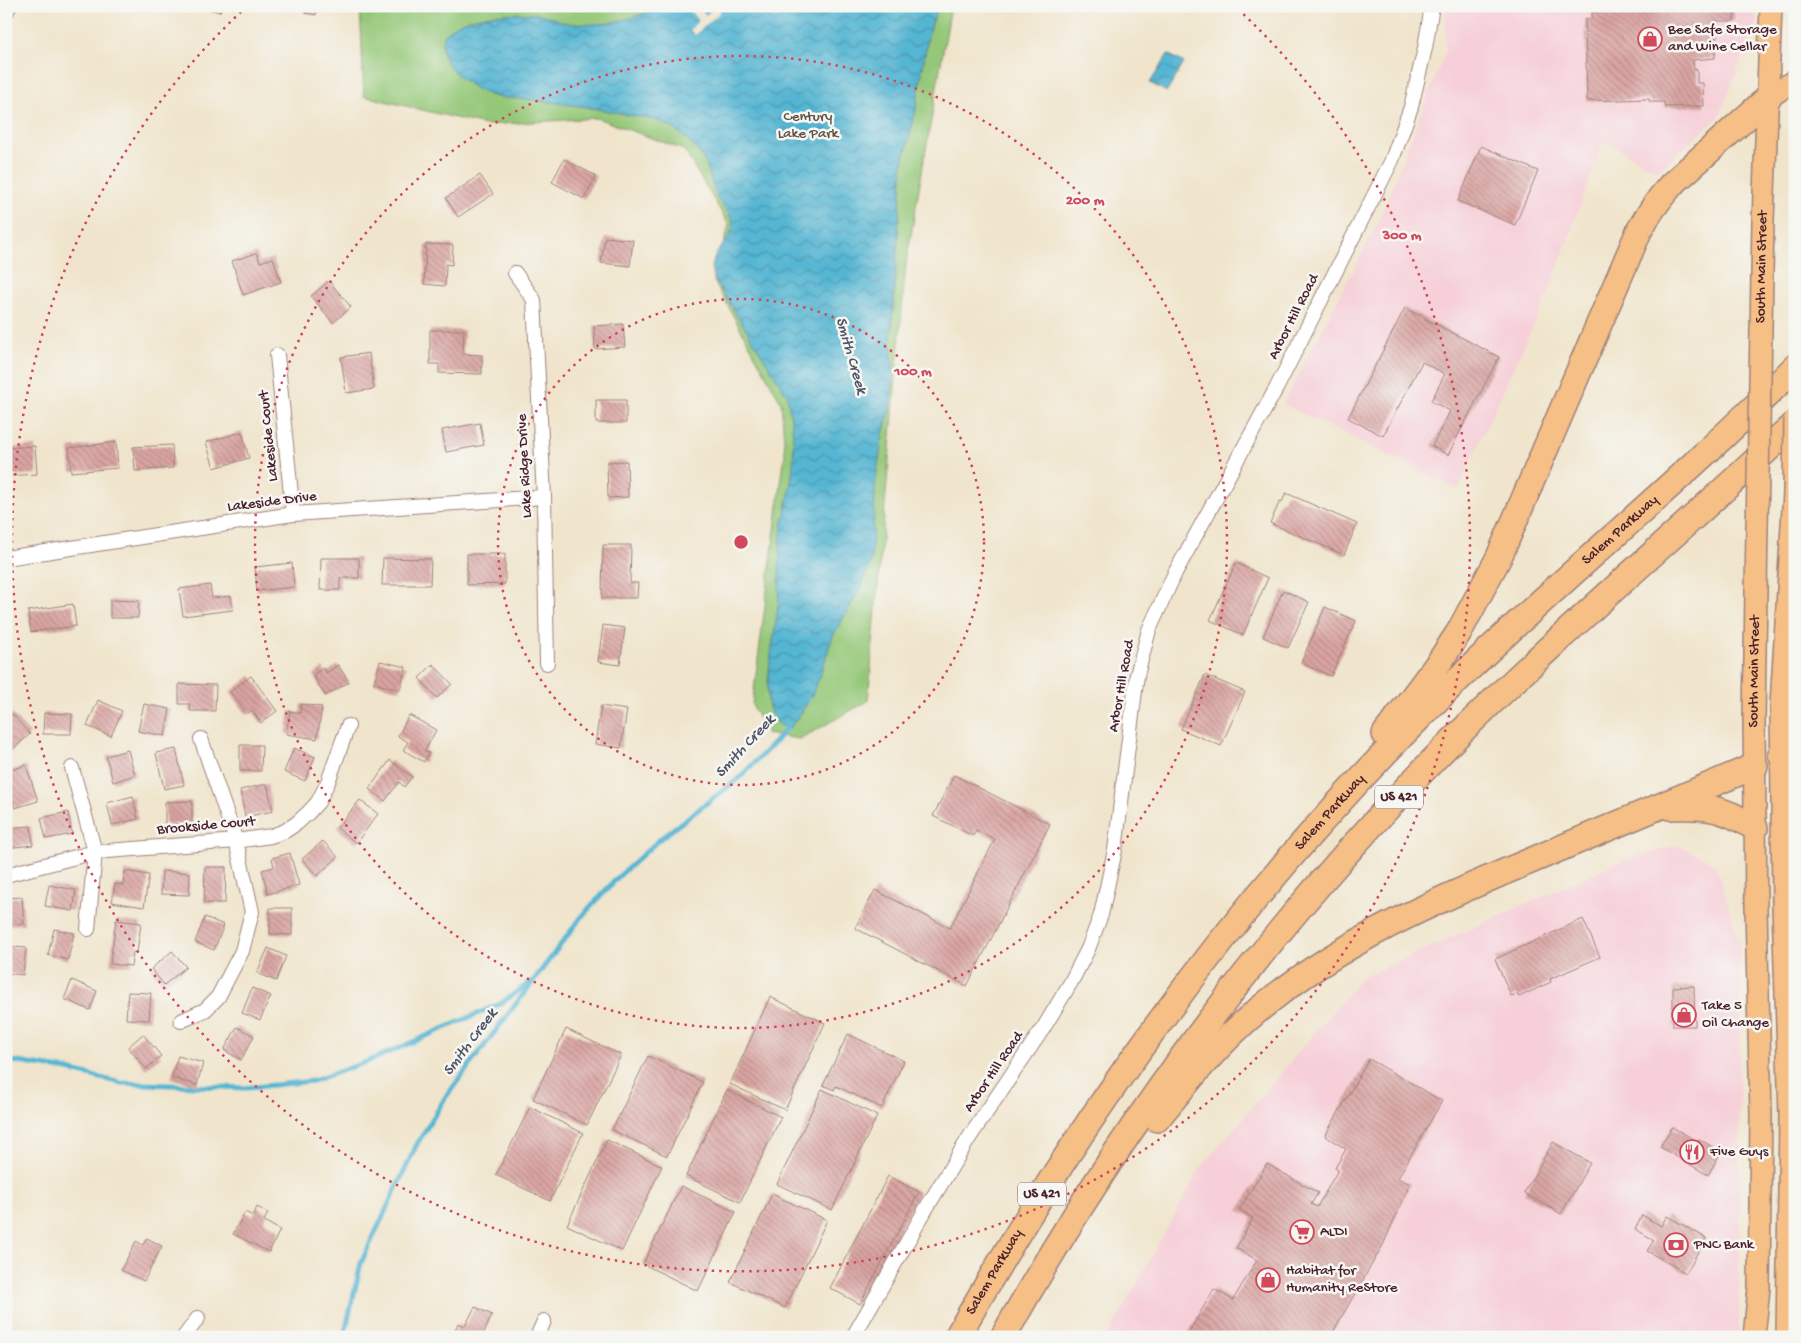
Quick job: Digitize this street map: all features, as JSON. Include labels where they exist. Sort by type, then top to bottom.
[{"type":"highway","points":[[1301,846],[1440,661],[1479,597],[1518,516],[1648,214],[1671,185],[1768,98]]},
{"type":"highway","name":"Salem Parkway","points":[[957,1337],[1034,1206],[1134,1057],[1243,914],[1301,846],[1361,779],[1488,650],[1708,451],[1795,367]]},
{"type":"highway","name":"US 421","points":[[1003,1337],[1068,1227],[1161,1088],[1219,1009],[1280,932],[1390,806],[1452,741],[1515,679],[1795,424]]},
{"type":"highway","points":[[1068,1227],[1188,1082],[1232,1033],[1319,965],[1354,943],[1442,898],[1755,766]]},
{"type":"highway","points":[[1655,808],[1709,807],[1732,814],[1755,828]]},
{"type":"main road","name":"South Main Street","points":[[1754,1337],[1759,1288],[1762,1115],[1755,828],[1757,528],[1771,6]]},
{"type":"main road","points":[[1768,98],[1795,80]]},
{"type":"main road","name":"South Main Street","points":[[1787,1337],[1790,1115],[1783,906],[1788,749],[1784,654],[1794,492],[1795,419]]},
{"type":"main road","points":[[1755,766],[1788,749]]},
{"type":"street","name":"Arbor Hill Road","points":[[853,1337],[927,1207],[969,1138],[1044,1027],[1088,950],[1101,915],[1115,850],[1137,675],[1149,630],[1175,573],[1272,396],[1388,168],[1411,107],[1425,48],[1432,6]]},
{"type":"street","name":"Lake Ridge Drive","points":[[514,273],[534,300],[544,498],[547,663]]},
{"type":"street","name":"Lakeside Court","points":[[277,355],[293,514]]},
{"type":"street","name":"Lakeside Drive","points":[[6,558],[293,514],[544,498]]},
{"type":"street","name":"Brookside Court","points":[[6,875],[94,852],[236,841],[270,836],[285,831],[308,814],[318,802],[328,782],[348,726]]},
{"type":"street","points":[[180,1021],[206,1010],[218,997],[242,951],[252,912],[236,841],[201,738]]},
{"type":"street","points":[[72,768],[94,852],[88,929]]},
{"type":"street","points":[[184,1337],[198,1318]]},
{"type":"street","points":[[537,1337],[544,1320]]},
{"type":"shaded area","points":[[1446,6],[1756,6],[1756,23],[1719,117],[1657,171],[1604,140],[1550,289],[1458,489],[1283,404],[1378,223],[1445,52]]},
{"type":"shaded area","points":[[1680,845],[1716,865],[1740,944],[1739,1337],[1107,1337],[1200,1169],[1361,978],[1623,860]]},
{"type":"green space","name":"Century Lake Park","points":[[360,6],[951,6],[906,263],[868,701],[800,739],[767,734],[752,705],[785,453],[781,402],[714,281],[729,225],[684,150],[597,118],[485,125],[364,96]]},
{"type":"water","name":"Century Lake Park","points":[[662,6],[938,6],[928,36],[915,114],[903,163],[891,342],[894,378],[876,478],[871,561],[861,587],[832,638],[811,697],[789,729],[780,725],[772,715],[768,691],[769,669],[778,604],[781,534],[793,465],[793,435],[787,395],[713,277],[712,267],[714,259],[733,227],[731,216],[720,203],[715,192],[703,158],[686,138],[661,122],[584,107],[489,95],[463,80],[453,71],[443,52],[442,45],[445,34],[454,26],[481,17],[498,14],[538,14],[567,23],[597,24],[631,18]]},
{"type":"water","points":[[1168,54],[1184,63],[1167,92],[1150,83]]},
{"type":"pier","points":[[686,6],[697,6],[706,15],[715,6],[721,11],[695,35],[690,30],[699,20]]},
{"type":"building","points":[[6,6],[18,6],[10,21],[6,19]]},
{"type":"building","points":[[197,6],[221,6],[220,12]]},
{"type":"building","points":[[267,6],[291,6],[290,10]]},
{"type":"building","points":[[306,6],[317,6],[316,15],[305,13]]},
{"type":"building","name":"Bee Safe Storage and Wine Cellar","points":[[1640,6],[1734,6],[1734,21],[1715,21],[1715,58],[1693,60],[1694,70],[1697,69],[1697,83],[1703,83],[1704,106],[1665,107],[1664,102],[1650,102],[1649,99],[1587,101],[1585,19],[1592,19],[1592,12],[1640,10]]},
{"type":"building","points":[[1481,146],[1538,171],[1515,225],[1458,201]]},
{"type":"building","points":[[564,159],[596,176],[584,199],[552,182]]},
{"type":"building","points":[[480,175],[493,194],[458,217],[446,198]]},
{"type":"building","points":[[605,237],[633,240],[630,266],[601,263]]},
{"type":"building","points":[[426,244],[453,245],[452,265],[446,264],[445,286],[424,284]]},
{"type":"building","points":[[257,253],[260,262],[273,258],[281,282],[243,295],[232,261]]},
{"type":"building","points":[[329,281],[351,307],[333,323],[311,296]]},
{"type":"building","points":[[1405,308],[1499,357],[1448,455],[1432,446],[1450,411],[1431,401],[1445,374],[1422,362],[1383,436],[1348,418]]},
{"type":"building","points":[[623,324],[625,347],[595,349],[594,326]]},
{"type":"building","points":[[430,330],[464,330],[463,354],[482,355],[482,374],[439,373],[439,364],[430,364]]},
{"type":"building","points":[[369,353],[374,389],[346,393],[341,357]]},
{"type":"building","points":[[596,400],[626,400],[626,423],[596,423]]},
{"type":"building","points":[[480,423],[484,445],[446,452],[442,430]]},
{"type":"building","points":[[242,432],[249,458],[214,468],[206,442]]},
{"type":"building","points":[[116,442],[118,468],[71,472],[69,448]]},
{"type":"building","points":[[172,445],[173,468],[135,471],[133,447]]},
{"type":"building","points":[[35,446],[37,474],[6,476],[6,448]]},
{"type":"building","points":[[627,461],[628,497],[608,498],[607,462]]},
{"type":"building","points":[[1286,493],[1357,524],[1344,555],[1270,523],[1280,501],[1282,502]]},
{"type":"building","points":[[603,545],[631,545],[630,583],[638,583],[637,598],[602,598]]},
{"type":"building","points":[[467,554],[505,554],[505,584],[467,585]]},
{"type":"building","points":[[321,558],[359,558],[359,578],[340,578],[340,590],[320,590]]},
{"type":"building","points":[[383,558],[431,559],[430,585],[382,585]]},
{"type":"building","points":[[292,563],[294,587],[257,591],[255,567]]},
{"type":"building","points":[[1236,563],[1268,578],[1243,635],[1210,620]]},
{"type":"building","points":[[210,585],[212,598],[231,596],[233,610],[183,616],[179,589]]},
{"type":"building","points":[[1283,590],[1309,602],[1288,648],[1263,637]]},
{"type":"building","points":[[110,600],[139,601],[138,618],[110,618]]},
{"type":"building","points":[[73,604],[76,626],[31,632],[28,611]]},
{"type":"building","points":[[1325,607],[1356,621],[1331,676],[1301,663]]},
{"type":"building","points":[[603,625],[625,628],[620,665],[598,662]]},
{"type":"building","points":[[380,661],[406,667],[400,690],[374,683]]},
{"type":"building","points":[[433,664],[452,684],[437,698],[419,678]]},
{"type":"building","points":[[338,665],[349,682],[325,696],[313,675],[323,668],[326,673]]},
{"type":"building","points":[[1205,675],[1245,692],[1221,746],[1181,729]]},
{"type":"building","points":[[251,676],[277,711],[261,723],[252,710],[247,714],[230,692]]},
{"type":"building","points":[[179,684],[216,685],[215,711],[190,711],[190,704],[179,704]]},
{"type":"building","points":[[98,700],[122,711],[111,736],[87,726]]},
{"type":"building","points":[[144,704],[170,709],[165,736],[138,731]]},
{"type":"building","points":[[301,704],[322,707],[317,739],[286,734],[290,711],[300,713]]},
{"type":"building","points":[[601,706],[627,710],[621,748],[595,744]]},
{"type":"building","points":[[44,713],[72,714],[71,734],[43,734]]},
{"type":"building","points":[[12,714],[30,734],[10,752],[6,747],[6,719]]},
{"type":"building","points":[[409,715],[436,730],[425,751],[429,753],[424,762],[403,750],[408,742],[398,736]]},
{"type":"building","points":[[240,745],[262,745],[261,771],[240,771]]},
{"type":"building","points":[[294,748],[315,757],[305,781],[284,772]]},
{"type":"building","points":[[176,749],[184,785],[164,789],[156,753]]},
{"type":"building","points":[[128,750],[135,775],[113,782],[106,756]]},
{"type":"building","points":[[390,760],[412,777],[404,787],[399,782],[385,801],[369,789]]},
{"type":"building","points":[[26,765],[38,801],[15,808],[6,781],[6,772]]},
{"type":"building","points":[[954,775],[1050,824],[967,986],[855,928],[875,890],[950,928],[995,839],[976,830],[973,836],[933,816]]},
{"type":"building","points":[[267,784],[273,811],[245,817],[240,790]]},
{"type":"building","points":[[133,796],[138,819],[112,825],[107,803]]},
{"type":"building","points":[[360,800],[378,814],[356,843],[337,828]]},
{"type":"building","points":[[192,801],[192,824],[165,824],[165,802]]},
{"type":"building","points":[[68,812],[72,834],[46,839],[41,818]]},
{"type":"building","points":[[31,826],[33,845],[6,848],[6,828]]},
{"type":"building","points":[[323,841],[338,857],[317,876],[302,859]]},
{"type":"building","points":[[290,853],[299,885],[268,894],[262,870],[274,867],[272,858]]},
{"type":"building","points":[[205,867],[226,867],[225,903],[204,903]]},
{"type":"building","points":[[125,871],[149,875],[144,907],[112,902],[115,884],[123,885]]},
{"type":"building","points":[[162,871],[190,873],[189,895],[161,894]]},
{"type":"building","points":[[49,885],[76,890],[73,911],[45,906]]},
{"type":"building","points":[[22,897],[24,924],[6,925],[6,898]]},
{"type":"building","points":[[270,908],[292,908],[292,935],[270,934]]},
{"type":"building","points":[[205,917],[224,925],[214,950],[195,942]]},
{"type":"building","points":[[1583,919],[1600,957],[1550,979],[1551,982],[1519,997],[1517,994],[1511,996],[1495,959]]},
{"type":"building","points":[[116,920],[141,923],[137,952],[133,952],[131,966],[110,964]]},
{"type":"building","points":[[54,929],[74,933],[68,960],[48,955]]},
{"type":"building","points":[[6,946],[26,948],[23,975],[6,973]]},
{"type":"building","points":[[268,948],[286,956],[276,981],[257,973]]},
{"type":"building","points":[[172,951],[186,967],[164,985],[151,969]]},
{"type":"building","points":[[72,980],[97,991],[90,1010],[64,999]]},
{"type":"building","name":"Take 5 Oil Change","points":[[1694,986],[1695,1026],[1673,1026],[1673,987]]},
{"type":"building","points":[[252,988],[271,996],[260,1020],[242,1013]]},
{"type":"building","points":[[128,992],[151,993],[149,1020],[126,1019]]},
{"type":"building","points":[[770,997],[825,1023],[785,1110],[730,1084]]},
{"type":"building","points":[[237,1027],[254,1036],[241,1060],[224,1050]]},
{"type":"building","points":[[566,1029],[621,1055],[587,1125],[533,1099]]},
{"type":"building","points":[[143,1034],[161,1056],[146,1069],[128,1047]]},
{"type":"building","points":[[848,1034],[904,1061],[882,1108],[836,1086],[834,1090],[823,1085]]},
{"type":"building","points":[[178,1056],[203,1063],[197,1085],[171,1078]]},
{"type":"building","points":[[648,1056],[703,1082],[667,1156],[612,1130]]},
{"type":"building","points":[[1369,1059],[1442,1101],[1398,1178],[1410,1184],[1383,1245],[1330,1337],[1186,1337],[1214,1289],[1233,1300],[1257,1260],[1236,1248],[1253,1218],[1239,1210],[1267,1164],[1318,1193],[1311,1204],[1317,1207],[1338,1170],[1335,1168],[1346,1149],[1325,1136]]},
{"type":"building","points":[[822,1089],[877,1116],[832,1210],[777,1184]]},
{"type":"building","points":[[727,1090],[781,1117],[740,1202],[686,1176]]},
{"type":"building","points":[[530,1107],[583,1133],[550,1201],[496,1175]]},
{"type":"building","name":"Five Guys","points":[[1672,1127],[1697,1141],[1699,1139],[1713,1147],[1712,1150],[1720,1154],[1708,1175],[1660,1147]]},
{"type":"building","points":[[607,1140],[662,1166],[622,1251],[567,1225]]},
{"type":"building","points":[[1553,1142],[1590,1163],[1561,1214],[1524,1193]]},
{"type":"building","points":[[888,1176],[919,1192],[860,1304],[830,1288]]},
{"type":"building","points":[[681,1186],[736,1212],[698,1291],[643,1264]]},
{"type":"building","points":[[772,1194],[827,1220],[785,1308],[730,1282]]},
{"type":"building","points":[[257,1207],[268,1213],[264,1221],[280,1230],[269,1252],[233,1234],[245,1212],[253,1216]]},
{"type":"building","name":"PNC Bank","points":[[1642,1215],[1661,1226],[1667,1216],[1706,1238],[1686,1273],[1647,1251],[1654,1240],[1635,1229]]},
{"type":"building","points":[[147,1238],[162,1246],[144,1281],[121,1270],[136,1241],[143,1245]]},
{"type":"building","points":[[475,1307],[492,1315],[482,1337],[452,1337],[458,1323],[465,1326]]},
{"type":"waterway","name":"Smith Creek","points":[[344,1337],[361,1263],[417,1144],[445,1098],[583,915],[618,877],[661,838],[737,780],[775,742],[786,728],[787,721]]},
{"type":"waterway","points":[[6,1060],[68,1070],[121,1083],[244,1088],[313,1081],[369,1061],[500,1004],[532,981]]},
{"type":"place","name":"Bee Safe Storage and Wine Cellar","points":[[1650,39]]},
{"type":"place","name":"Take 5 Oil Change","points":[[1684,1015]]},
{"type":"place","name":"Five Guys","points":[[1692,1152]]},
{"type":"place","name":"ALDI","points":[[1302,1232]]},
{"type":"place","name":"PNC Bank","points":[[1676,1245]]},
{"type":"place","name":"Habitat for Humanity ReStore","points":[[1268,1280]]}]
